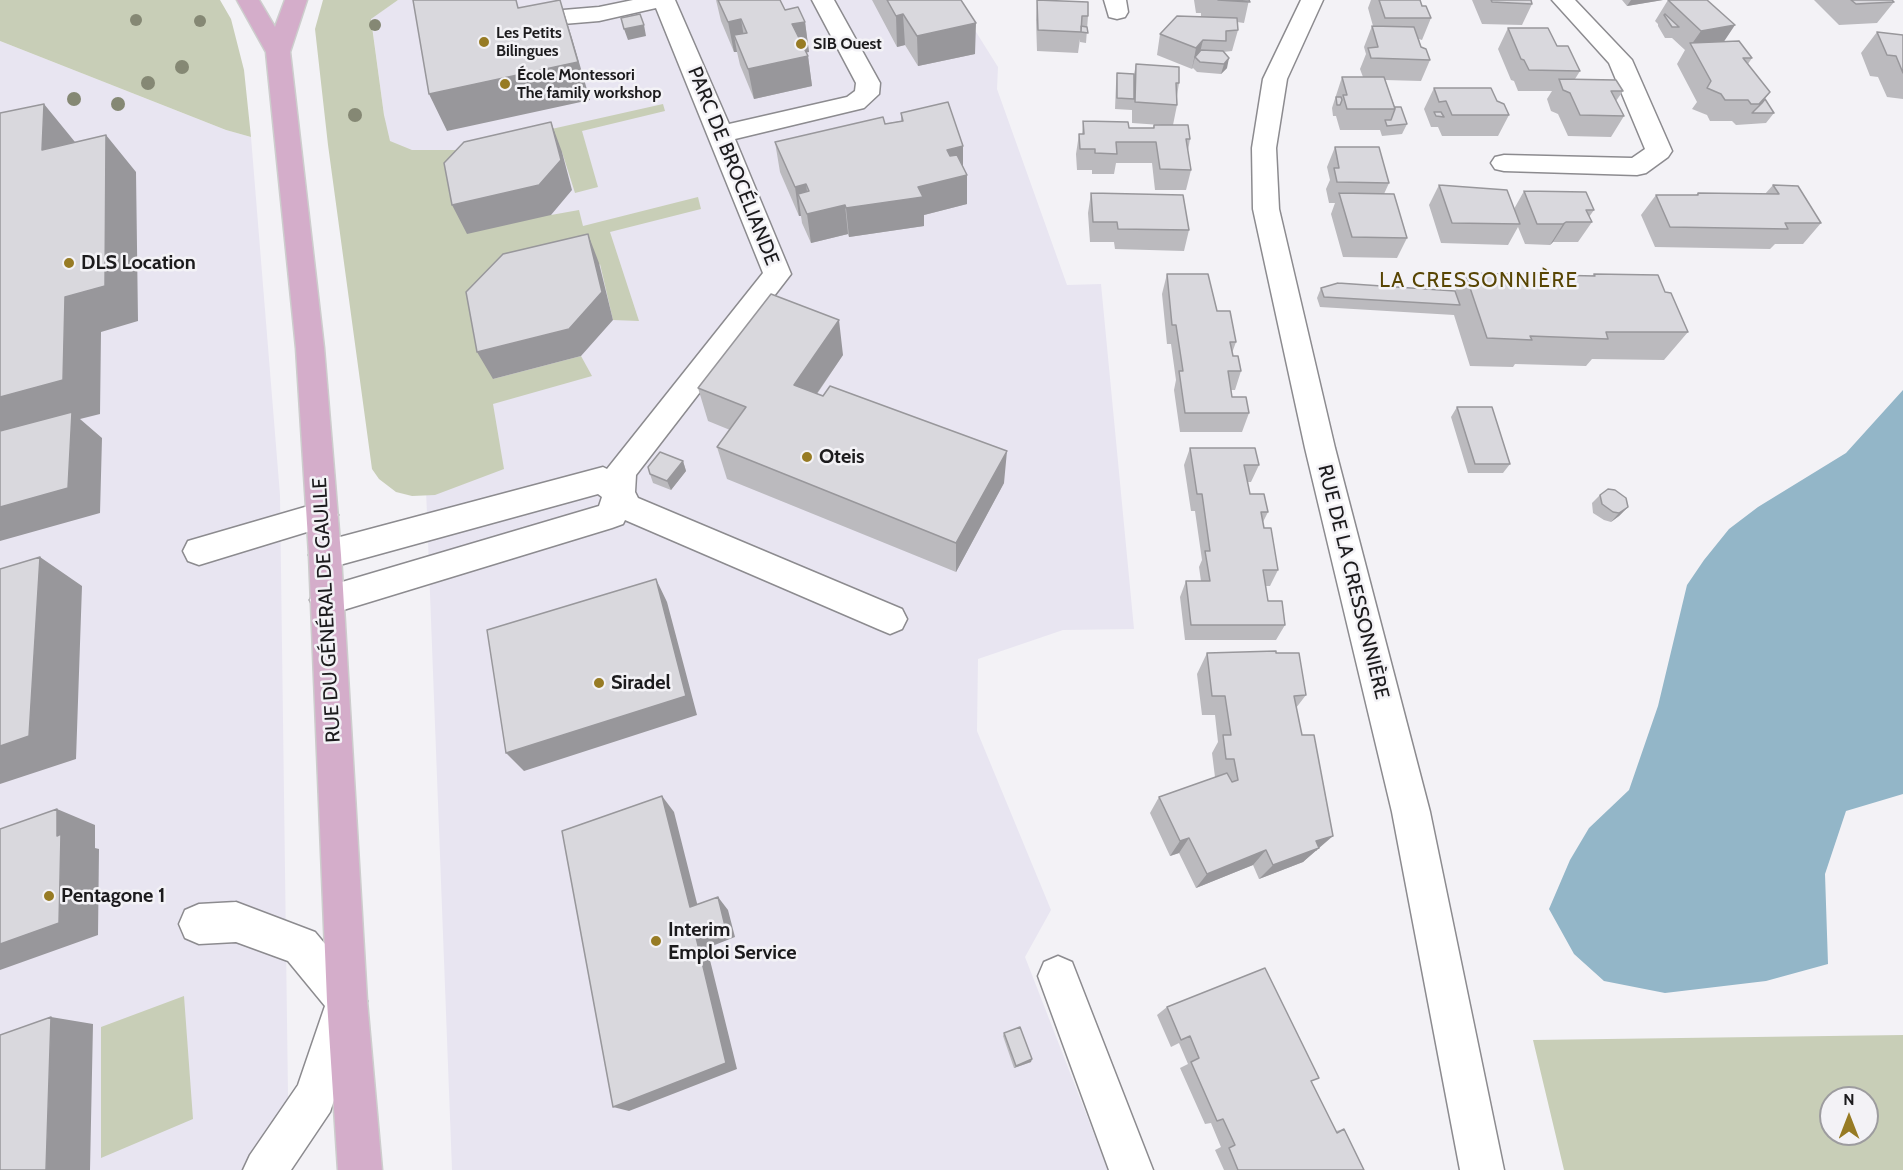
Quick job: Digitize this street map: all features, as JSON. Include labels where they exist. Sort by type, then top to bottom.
[{"type":"main road","name":"RUE DU GÉNÉRAL DE GAULLE","points":[[248,0],[278,52],[310,348],[325,555],[347,1001],[360,1170]]},
{"type":"main road","name":"RUE DU GÉNÉRAL DE GAULLE","points":[[278,52],[296,0]]},
{"type":"street","name":"PARC DE BROCÉLIANDE","points":[[327,600],[612,515],[619,493],[621,472],[777,274],[665,0],[599,14],[563,17]]},
{"type":"street","points":[[721,134],[855,103],[867,94],[868,83],[823,0]]},
{"type":"street","name":"RUE DE LA CRESSONNIÈRE","points":[[1312,0],[1275,79],[1264,148],[1266,209],[1320,448],[1411,812],[1482,1170]]},
{"type":"street","points":[[1504,163],[1637,167],[1659,151],[1620,60],[1563,0]]},
{"type":"street","points":[[325,555],[603,480],[619,493],[627,507],[890,619]]},
{"type":"street","points":[[199,551],[322,515]]},
{"type":"street","points":[[199,924],[236,922],[301,946],[347,1001],[315,1097],[265,1170]]},
{"type":"street","points":[[1058,976],[1131,1170]]},
{"type":"shaded area","points":[[398,0],[956,0],[998,67],[997,89],[1067,285],[1101,284],[1134,629],[1063,630],[978,659],[977,731],[1051,910],[1025,957],[1108,1170],[452,1170],[426,489],[371,18]]},
{"type":"shaded area","points":[[0,41],[226,130],[251,137],[280,495],[289,1170],[0,1170]]},
{"type":"green space","points":[[0,0],[220,0],[231,19],[244,70],[251,137],[226,130],[0,41]]},
{"type":"green space","points":[[323,0],[398,0],[371,19],[384,115],[390,141],[412,150],[458,150],[663,104],[665,111],[582,131],[598,187],[575,193],[562,152],[551,215],[579,210],[583,226],[698,197],[701,209],[610,232],[639,321],[613,320],[600,264],[493,379],[581,356],[592,376],[493,404],[504,469],[435,495],[412,496],[396,492],[379,479],[372,469],[328,145],[315,29]]},
{"type":"green space","points":[[184,996],[193,1119],[101,1158],[101,1027]]},
{"type":"green space","points":[[1903,1035],[1903,1170],[1564,1170],[1533,1040]]},
{"type":"water","points":[[1903,390],[1903,794],[1846,811],[1825,874],[1828,964],[1766,981],[1665,993],[1604,981],[1574,954],[1549,909],[1570,860],[1589,828],[1629,790],[1658,706],[1687,585],[1729,529],[1758,507],[1846,453]]},
{"type":"building","points":[[413,0],[516,0],[518,8],[560,0],[578,62],[429,94]]},
{"type":"building","points":[[718,0],[780,0],[785,10],[798,7],[805,22],[792,24],[808,56],[748,69],[734,35],[747,33],[741,19],[728,22]]},
{"type":"building","points":[[887,0],[961,0],[976,23],[917,36],[903,14],[896,16]]},
{"type":"building","points":[[1037,0],[1088,2],[1088,16],[1082,16],[1081,32],[1038,30]]},
{"type":"building","points":[[1218,0],[1249,0],[1250,2]]},
{"type":"building","points":[[1379,0],[1420,0],[1422,6],[1426,6],[1431,18],[1385,18]]},
{"type":"building","points":[[1491,0],[1531,0],[1532,4],[1492,2]]},
{"type":"building","points":[[1668,0],[1707,0],[1735,25],[1701,31]]},
{"type":"building","points":[[1851,0],[1892,0],[1894,2],[1856,4]]},
{"type":"building","points":[[640,14],[644,25],[624,29],[621,18]]},
{"type":"building","points":[[1665,14],[1679,27],[1672,27]]},
{"type":"building","points":[[1177,16],[1237,18],[1238,30],[1226,31],[1226,41],[1203,40],[1196,48],[1160,34]]},
{"type":"building","points":[[1081,26],[1087,27],[1088,33],[1081,32]]},
{"type":"building","points":[[1372,26],[1414,27],[1421,47],[1426,49],[1430,60],[1371,58],[1368,48],[1378,47]]},
{"type":"building","points":[[1508,28],[1548,28],[1557,46],[1568,46],[1580,71],[1529,70],[1524,60],[1521,59]]},
{"type":"building","points":[[1877,32],[1903,35],[1903,73],[1896,56],[1887,55]]},
{"type":"building","points":[[1739,41],[1752,58],[1743,58],[1770,92],[1759,104],[1751,104],[1748,100],[1725,100],[1721,94],[1707,88],[1711,81],[1690,43]]},
{"type":"building","points":[[1201,50],[1223,51],[1229,58],[1224,64],[1200,62],[1195,57]]},
{"type":"building","points":[[1136,64],[1179,67],[1179,83],[1176,83],[1177,105],[1135,102]]},
{"type":"building","points":[[1117,73],[1134,74],[1134,99],[1117,98]]},
{"type":"building","points":[[1342,77],[1384,77],[1395,109],[1347,109],[1343,95],[1347,95]]},
{"type":"building","points":[[1559,79],[1616,80],[1623,91],[1611,91],[1624,116],[1580,115],[1570,93],[1563,90]]},
{"type":"building","points":[[1434,88],[1491,88],[1497,101],[1504,104],[1509,115],[1452,115],[1446,101],[1439,102]]},
{"type":"building","points":[[1336,97],[1341,97],[1340,105],[1337,105]]},
{"type":"building","points":[[1765,99],[1774,113],[1752,113],[1762,103]]},
{"type":"building","points":[[948,102],[963,146],[947,150],[950,156],[957,155],[967,175],[918,187],[923,197],[846,208],[845,205],[807,214],[798,194],[809,191],[806,184],[795,187],[775,142],[883,117],[885,124],[903,121],[901,113]]},
{"type":"building","name":"DLS Location","points":[[44,104],[42,150],[106,135],[105,286],[65,297],[63,380],[0,397],[0,113]]},
{"type":"building","points":[[1395,107],[1401,107],[1407,124],[1387,126],[1385,120],[1391,120]]},
{"type":"building","points":[[1434,112],[1441,112],[1444,117],[1436,116]]},
{"type":"building","points":[[1083,121],[1128,122],[1129,128],[1188,125],[1190,139],[1186,139],[1191,170],[1160,169],[1156,142],[1116,142],[1117,154],[1095,153],[1095,149],[1080,149],[1079,134],[1084,134]]},
{"type":"building","points":[[551,122],[561,160],[539,185],[452,205],[444,163],[464,142]]},
{"type":"building","points":[[1335,147],[1379,147],[1389,183],[1337,182],[1334,168],[1339,168]]},
{"type":"building","points":[[1439,185],[1507,190],[1520,224],[1452,223]]},
{"type":"building","points":[[1773,185],[1798,186],[1821,223],[1785,223],[1788,229],[1670,227],[1656,195],[1779,194]]},
{"type":"building","points":[[1524,191],[1586,192],[1594,210],[1586,210],[1592,222],[1537,224]]},
{"type":"building","points":[[1091,193],[1183,195],[1189,230],[1118,229],[1117,222],[1093,222]]},
{"type":"building","points":[[1339,193],[1394,194],[1407,238],[1352,237]]},
{"type":"building","points":[[588,234],[602,292],[569,329],[477,352],[466,292],[503,254]]},
{"type":"building","points":[[1465,273],[1658,275],[1665,292],[1671,293],[1688,332],[1606,332],[1608,339],[1530,336],[1532,340],[1487,338]]},
{"type":"building","points":[[1167,274],[1208,274],[1217,311],[1230,311],[1236,342],[1230,342],[1233,356],[1238,356],[1241,371],[1228,371],[1232,397],[1246,397],[1249,413],[1185,413],[1179,371],[1183,371],[1176,325],[1172,325]]},
{"type":"building","points":[[1338,283],[1455,291],[1460,305],[1324,297],[1321,288]]},
{"type":"building","points":[[771,294],[839,320],[794,385],[823,396],[830,386],[1007,451],[956,543],[717,447],[746,407],[698,388]]},
{"type":"building","points":[[1457,407],[1492,407],[1510,464],[1475,464]]},
{"type":"building","points":[[72,412],[68,488],[0,507],[0,431]]},
{"type":"building","points":[[1190,448],[1255,448],[1259,465],[1244,465],[1250,494],[1264,494],[1268,512],[1261,512],[1264,528],[1271,528],[1278,570],[1263,570],[1268,601],[1282,601],[1285,625],[1191,625],[1186,581],[1210,581],[1205,551],[1210,551],[1202,494],[1197,494]]},
{"type":"building","points":[[660,452],[683,461],[667,481],[650,474],[648,467]]},
{"type":"building","points":[[1608,489],[1615,490],[1626,498],[1628,507],[1619,513],[1613,512],[1602,504],[1600,495]]},
{"type":"building","points":[[40,557],[29,736],[0,746],[0,569]]},
{"type":"building","name":"Siradel","points":[[656,579],[686,696],[506,753],[487,630]]},
{"type":"building","points":[[1276,651],[1276,653],[1299,653],[1306,695],[1294,696],[1302,735],[1314,735],[1333,836],[1316,841],[1319,848],[1273,865],[1266,850],[1207,874],[1189,838],[1180,841],[1159,797],[1227,773],[1232,782],[1238,780],[1234,759],[1226,759],[1223,735],[1231,735],[1225,696],[1212,696],[1207,653]]},
{"type":"building","points":[[662,796],[690,907],[718,897],[725,926],[696,937],[726,1063],[613,1107],[562,831]]},
{"type":"building","points":[[57,809],[57,836],[61,834],[59,923],[0,944],[0,829]]},
{"type":"building","points":[[1265,968],[1319,1078],[1311,1081],[1337,1133],[1344,1129],[1364,1170],[1238,1170],[1229,1148],[1235,1145],[1223,1119],[1217,1121],[1191,1062],[1199,1058],[1190,1036],[1181,1040],[1167,1007]]},
{"type":"building","points":[[51,1017],[46,1170],[0,1170],[0,1035]]},
{"type":"building","points":[[1020,1027],[1032,1059],[1016,1066],[1004,1033]]},
{"type":"place","name":"Les Petits Bilingues","points":[[484,42]]},
{"type":"place","name":"SIB Ouest","points":[[801,44]]},
{"type":"place","name":"École Montessori The family workshop","points":[[505,84]]},
{"type":"place","name":"DLS Location","points":[[69,263]]},
{"type":"place","name":"Oteis","points":[[807,457]]},
{"type":"place","name":"Siradel","points":[[599,683]]},
{"type":"place","name":"Pentagone 1","points":[[49,896]]},
{"type":"place","name":"Interim Emploi Service","points":[[656,941]]},
{"type":"district","name":"LA CRESSONNIÈRE","points":[[1479,281]]}]
